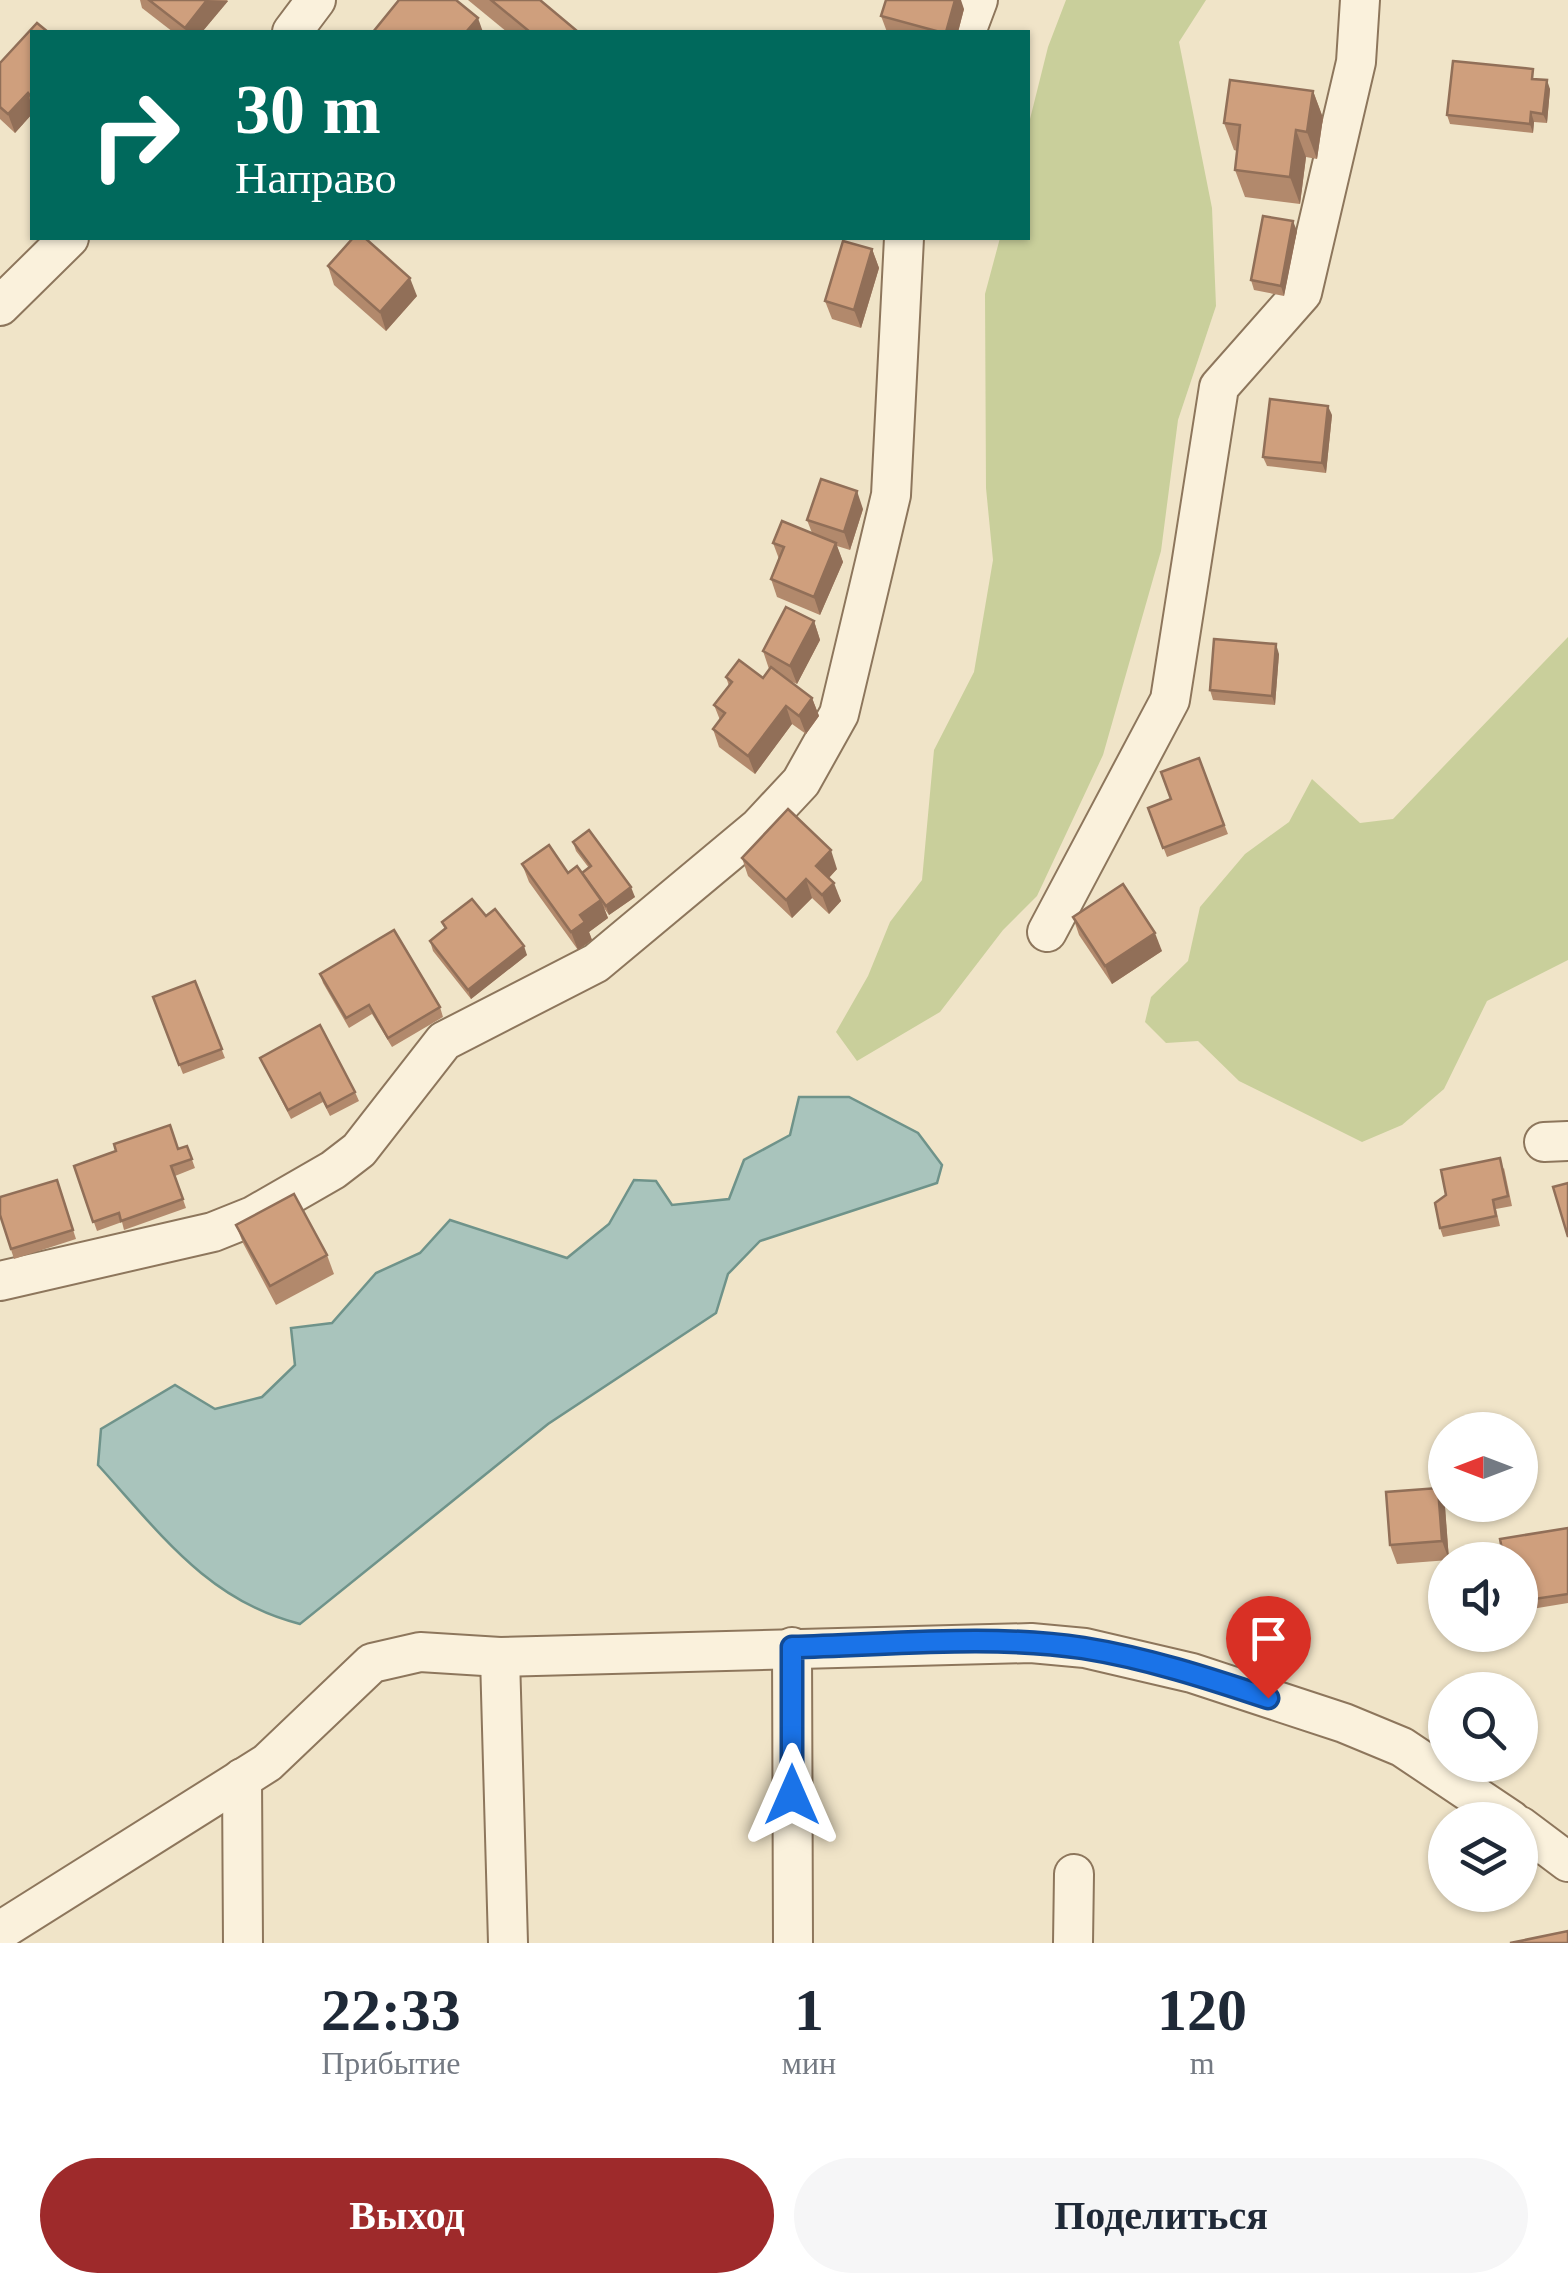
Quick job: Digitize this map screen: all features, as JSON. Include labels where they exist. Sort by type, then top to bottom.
[{"type":"street","points":[[294,30],[316,0]]},
{"type":"street","points":[[967,30],[978,0]]},
{"type":"street","points":[[1046,932],[1170,700],[1219,387],[1302,292],[1356,62],[1360,0]]},
{"type":"street","points":[[0,306],[66,240]]},
{"type":"street","points":[[0,1281],[34,1270],[213,1232],[253,1216],[332,1170],[358,1150],[444,1041],[596,963],[759,827],[801,782],[839,714],[891,494],[904,240]]},
{"type":"street","points":[[0,1931],[267,1763],[372,1663],[420,1652],[500,1657],[1031,1643],[1084,1648],[1192,1673],[1402,1747],[1485,1802]]},
{"type":"street","points":[[792,1647],[793,1943]]},
{"type":"street","points":[[500,1657],[508,1943]]},
{"type":"street","points":[[242,1778],[242,1943]]},
{"type":"street","points":[[1538,1840],[1568,1862]]},
{"type":"street","points":[[1074,1874],[1074,1943]]},
{"type":"green space","points":[[1066,0],[1206,0],[1179,42],[1212,208],[1216,306],[1178,420],[1161,551],[1103,755],[1037,896],[1003,930],[940,1012],[857,1061],[836,1032],[868,976],[890,922],[922,880],[934,750],[974,672],[993,560],[986,488],[985,294],[999,240],[1030,240],[1030,119],[1048,47]]},
{"type":"green space","points":[[1568,637],[1568,960],[1487,1001],[1444,1089],[1402,1125],[1362,1142],[1239,1081],[1198,1041],[1166,1043],[1145,1022],[1151,997],[1188,961],[1200,907],[1245,854],[1289,822],[1312,779],[1360,823],[1393,819]]},
{"type":"water","points":[[799,1097],[849,1097],[918,1133],[942,1165],[937,1183],[760,1241],[728,1274],[716,1313],[548,1424],[300,1624],[267,1613],[212,1582],[165,1539],[98,1465],[101,1429],[175,1385],[215,1409],[262,1397],[295,1365],[291,1328],[332,1323],[376,1273],[420,1253],[450,1220],[567,1258],[609,1224],[634,1180],[656,1181],[672,1205],[729,1199],[744,1160],[790,1135]]},
{"type":"building","points":[[149,0],[207,0],[185,28]]},
{"type":"building","points":[[399,0],[456,0],[478,18],[468,30],[375,30]]},
{"type":"building","points":[[491,0],[540,0],[576,30],[528,30]]},
{"type":"building","points":[[886,0],[955,0],[947,30],[881,16]]},
{"type":"building","points":[[30,31],[30,96],[28,93],[8,114],[0,107],[0,63]]},
{"type":"building","points":[[1453,61],[1533,69],[1532,79],[1547,80],[1543,114],[1531,112],[1530,124],[1447,115]]},
{"type":"building","points":[[1230,80],[1313,91],[1307,132],[1296,130],[1290,177],[1235,170],[1240,125],[1224,123]]},
{"type":"building","points":[[1263,216],[1293,221],[1281,286],[1251,280]]},
{"type":"building","points":[[351,240],[367,240],[410,278],[380,312],[328,266]]},
{"type":"building","points":[[843,241],[872,249],[854,310],[825,301]]},
{"type":"building","points":[[1270,399],[1328,406],[1322,463],[1263,457]]},
{"type":"building","points":[[821,479],[857,491],[844,532],[807,520]]},
{"type":"building","points":[[782,521],[836,543],[814,597],[771,579],[784,547],[773,543]]},
{"type":"building","points":[[786,607],[814,621],[790,666],[763,651]]},
{"type":"building","points":[[1214,639],[1276,644],[1272,696],[1210,690]]},
{"type":"building","points":[[739,660],[763,678],[771,667],[812,698],[799,716],[786,706],[748,756],[713,729],[725,713],[714,705],[732,682],[726,677]]},
{"type":"building","points":[[1199,758],[1224,825],[1163,848],[1148,808],[1171,799],[1161,772]]},
{"type":"building","points":[[788,809],[831,850],[816,866],[834,883],[822,895],[806,879],[786,900],[742,858]]},
{"type":"building","points":[[589,830],[631,887],[606,906],[582,873],[591,866],[573,842]]},
{"type":"building","points":[[549,845],[568,873],[577,866],[601,900],[580,915],[585,922],[571,932],[522,864]]},
{"type":"building","points":[[1123,884],[1155,933],[1105,966],[1073,917]]},
{"type":"building","points":[[472,899],[486,916],[495,909],[524,946],[468,990],[430,941],[446,928],[442,922]]},
{"type":"building","points":[[394,930],[440,1007],[388,1038],[369,1005],[346,1018],[320,974]]},
{"type":"building","points":[[195,981],[222,1049],[179,1065],[153,997]]},
{"type":"building","points":[[320,1025],[355,1092],[327,1107],[320,1093],[288,1110],[260,1058]]},
{"type":"building","points":[[170,1125],[178,1149],[187,1146],[192,1159],[171,1166],[183,1199],[121,1221],[119,1213],[93,1222],[74,1166],[116,1151],[114,1144]]},
{"type":"building","points":[[1500,1158],[1508,1196],[1493,1200],[1496,1216],[1440,1228],[1435,1203],[1446,1195],[1441,1170]]},
{"type":"building","points":[[57,1180],[73,1230],[11,1249],[0,1215],[0,1197]]},
{"type":"building","points":[[1568,1183],[1568,1237],[1553,1187]]},
{"type":"building","points":[[294,1194],[327,1255],[270,1286],[236,1225]]},
{"type":"building","points":[[1428,1489],[1428,1522],[1441,1522],[1442,1541],[1390,1545],[1386,1492]]},
{"type":"building","points":[[1568,1528],[1568,1594],[1538,1598],[1538,1542],[1500,1539]]},
{"type":"building","points":[[1568,1931],[1568,1943],[1510,1943]]},
{"type":"route","points":[[792,1795],[792,1647],[1031,1643],[1084,1648],[1192,1673],[1268,1698]]}]
